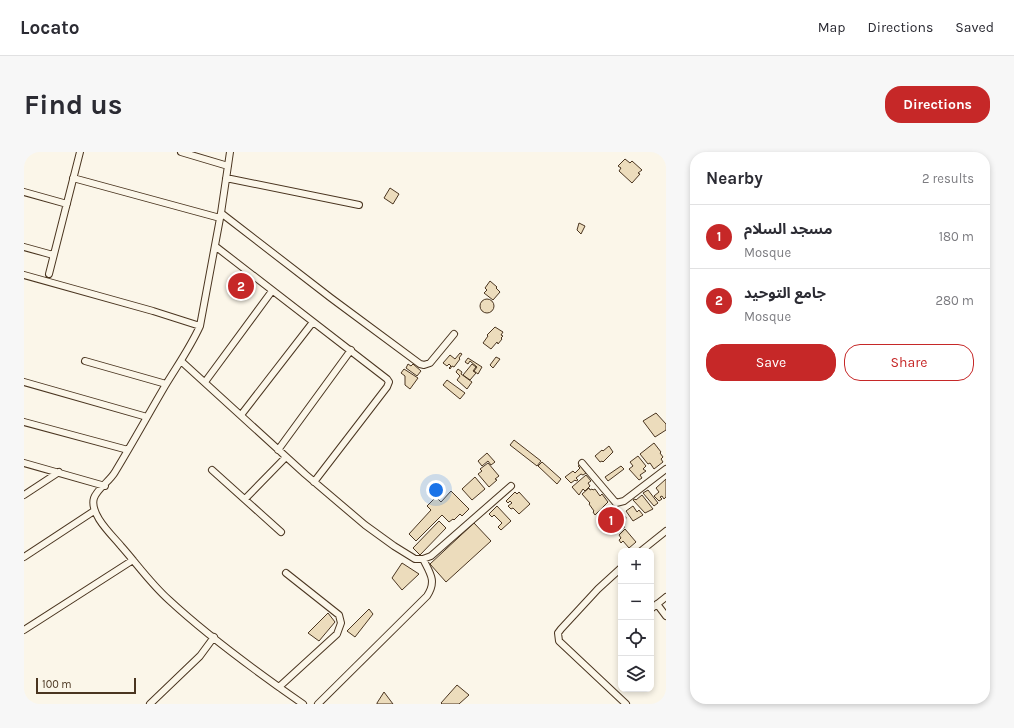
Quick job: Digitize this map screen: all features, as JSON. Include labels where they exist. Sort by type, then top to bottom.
[{"type":"street","points":[[49,274],[79,152]]},
{"type":"street","points":[[181,152],[228,166]]},
{"type":"street","points":[[230,152],[221,215],[200,326],[181,361],[146,417],[114,475],[94,497],[94,511],[148,579],[169,600],[214,637],[302,704]]},
{"type":"street","points":[[73,178],[221,215],[420,364],[424,365],[430,363],[454,334]]},
{"type":"street","points":[[226,178],[359,205]]},
{"type":"street","points":[[24,192],[66,204]]},
{"type":"street","points":[[215,246],[387,379],[388,385],[314,482]]},
{"type":"street","points":[[24,247],[53,255]]},
{"type":"street","points":[[24,275],[153,311],[200,326]]},
{"type":"street","points":[[205,382],[272,291]]},
{"type":"street","points":[[240,415],[313,322]]},
{"type":"street","points":[[278,450],[351,350]]},
{"type":"street","points":[[85,361],[166,384]]},
{"type":"street","points":[[181,361],[314,482],[383,539],[415,559],[423,559],[430,556],[511,486]]},
{"type":"street","points":[[24,382],[146,417]]},
{"type":"street","points":[[24,422],[128,450]]},
{"type":"street","points":[[245,500],[286,457]]},
{"type":"street","points":[[24,463],[104,486]]},
{"type":"street","points":[[582,463],[616,503],[624,501],[666,469]]},
{"type":"street","points":[[212,470],[281,532]]},
{"type":"street","points":[[24,495],[58,472]]},
{"type":"street","points":[[24,557],[94,511]]},
{"type":"street","points":[[645,548],[666,531]]},
{"type":"street","points":[[318,704],[427,596],[431,590],[432,580],[423,559]]},
{"type":"street","points":[[24,630],[133,560]]},
{"type":"street","points":[[618,571],[598,588],[561,629],[558,637],[559,641],[626,704]]},
{"type":"street","points":[[279,687],[337,634],[340,623],[339,615],[286,573]]},
{"type":"street","points":[[654,606],[666,597]]},
{"type":"street","points":[[657,604],[666,616]]},
{"type":"street","points":[[150,704],[200,656],[214,637]]},
{"type":"building","points":[[625,159],[630,163],[632,161],[642,170],[638,173],[640,174],[632,183],[619,171],[621,168],[618,166]]},
{"type":"building","points":[[390,188],[399,194],[393,204],[384,198]]},
{"type":"building","points":[[579,223],[585,226],[581,234],[577,230]]},
{"type":"building","points":[[490,281],[500,292],[493,300],[484,293],[487,290],[485,288]]},
{"type":"building","points":[[487,299],[492,301],[494,306],[492,311],[487,313],[482,311],[480,306],[482,301]]},
{"type":"building","points":[[495,327],[503,332],[501,335],[503,336],[498,344],[497,342],[491,349],[483,343],[488,336],[487,335]]},
{"type":"building","points":[[460,353],[462,354],[459,358],[460,359],[454,367],[452,366],[450,369],[449,368],[451,366],[449,364],[447,366],[443,363],[450,355],[455,359]]},
{"type":"building","points":[[496,357],[500,359],[493,368],[490,365]]},
{"type":"building","points":[[468,358],[482,367],[478,374],[474,371],[477,367],[470,361],[468,364],[465,362]]},
{"type":"building","points":[[408,364],[411,366],[413,364],[421,371],[417,376],[406,368]]},
{"type":"building","points":[[472,364],[476,367],[473,371],[476,373],[470,380],[463,375]]},
{"type":"building","points":[[404,369],[418,378],[410,389],[405,385],[405,376],[401,373]]},
{"type":"building","points":[[458,369],[462,372],[461,374],[472,382],[467,389],[457,380],[460,376],[456,372]]},
{"type":"building","points":[[447,380],[465,393],[460,399],[443,385]]},
{"type":"building","points":[[656,413],[666,424],[666,430],[655,437],[643,421]]},
{"type":"building","points":[[514,440],[541,461],[537,466],[510,445]]},
{"type":"building","points":[[654,443],[661,452],[660,453],[663,457],[661,459],[663,462],[654,469],[640,454]]},
{"type":"building","points":[[609,446],[613,452],[603,462],[600,462],[595,456]]},
{"type":"building","points":[[487,453],[495,462],[491,465],[488,461],[482,466],[478,461]]},
{"type":"building","points":[[638,456],[646,466],[643,469],[646,471],[640,475],[642,478],[639,480],[629,469],[633,466],[630,462]]},
{"type":"building","points":[[542,462],[561,479],[557,484],[538,466]]},
{"type":"building","points":[[488,463],[499,476],[495,479],[497,480],[489,487],[478,474],[482,471],[480,469]]},
{"type":"building","points":[[580,465],[586,473],[583,475],[581,474],[576,478],[578,480],[571,483],[565,477],[573,471],[575,473],[580,468],[578,466]]},
{"type":"building","points":[[621,466],[624,469],[608,481],[605,477]]},
{"type":"building","points":[[586,475],[591,481],[588,483],[590,486],[585,491],[583,489],[579,495],[572,487]]},
{"type":"building","points":[[475,477],[485,489],[472,500],[462,489]]},
{"type":"building","points":[[666,479],[666,497],[664,499],[662,496],[660,497],[662,499],[659,501],[654,496],[659,492],[656,488]]},
{"type":"building","points":[[589,488],[590,490],[595,489],[600,496],[602,494],[608,502],[595,515],[589,504],[590,503],[582,494]]},
{"type":"building","points":[[648,490],[658,503],[654,506],[643,493]]},
{"type":"building","points":[[451,491],[469,509],[462,516],[460,514],[454,520],[453,519],[449,522],[442,515],[416,541],[409,534],[431,510],[427,506],[436,497],[441,502]]},
{"type":"building","points":[[515,492],[517,494],[519,492],[530,504],[519,514],[513,508],[511,509],[508,506],[512,503],[510,501],[508,503],[506,501]]},
{"type":"building","points":[[642,495],[653,509],[645,513],[633,500],[636,500]]},
{"type":"building","points":[[497,506],[511,521],[501,530],[498,527],[502,523],[494,515],[492,517],[489,514]]},
{"type":"building","points":[[633,506],[637,512],[639,510],[643,515],[633,521],[626,511]]},
{"type":"building","points":[[611,514],[626,517],[624,528],[620,527],[620,530],[608,527]]},
{"type":"building","points":[[439,521],[446,528],[420,555],[413,548]]},
{"type":"building","points":[[474,523],[491,541],[446,582],[430,564]]},
{"type":"building","points":[[625,529],[636,542],[629,548],[623,541],[621,543],[619,540],[621,538],[619,535]]},
{"type":"building","points":[[402,563],[419,574],[402,590],[392,578]]},
{"type":"building","points":[[369,609],[373,614],[355,637],[347,631]]},
{"type":"building","points":[[328,613],[335,622],[319,641],[308,633]]},
{"type":"building","points":[[457,685],[469,695],[459,704],[442,704],[441,703]]},
{"type":"building","points":[[384,692],[393,704],[377,704]]},
{"type":"place","name":"جامع التوحيد","points":[[241,286]]},
{"type":"place","name":"مسجد السلام","points":[[611,520]]}]
